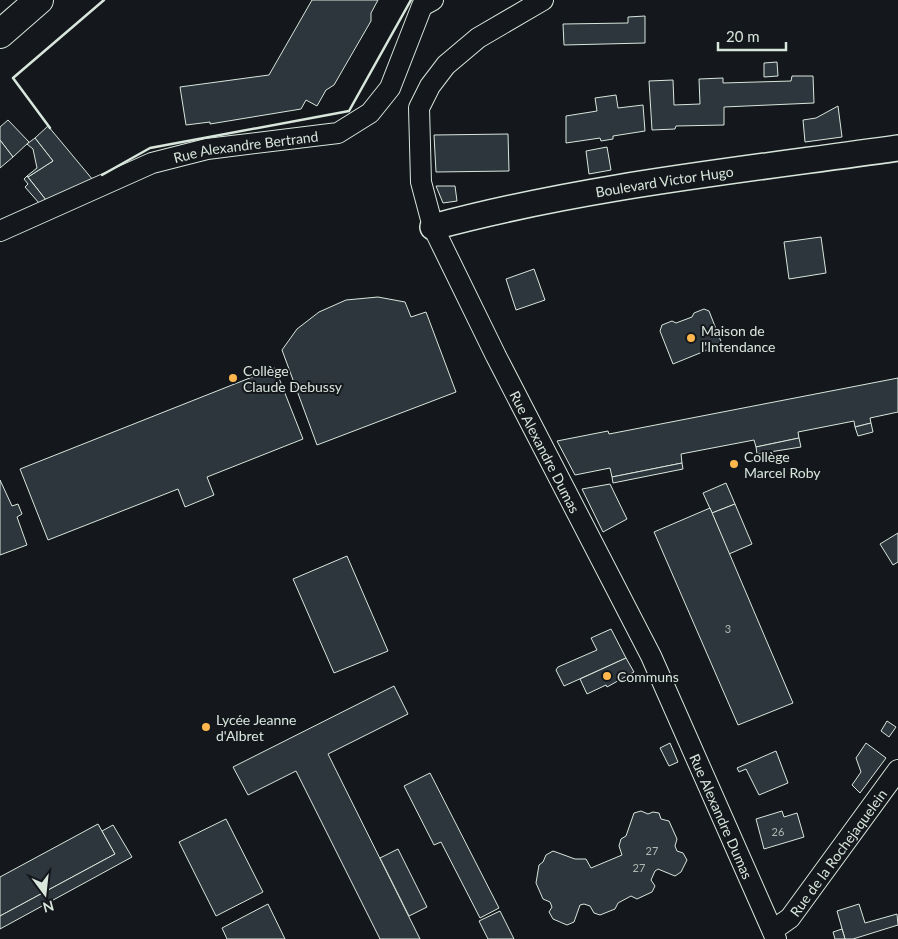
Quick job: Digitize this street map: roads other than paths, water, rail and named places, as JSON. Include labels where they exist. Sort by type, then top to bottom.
[{"type":"main road","points":[[0,34],[39,0]]},
{"type":"street","name":"Rue Alexandre Bertrand","points":[[0,231],[152,164],[207,148],[338,133],[370,114],[390,88],[422,6],[433,0]]},
{"type":"street","name":"Rue Alexandre Dumas","points":[[543,0],[478,38],[446,65],[430,86],[419,108],[421,182],[433,227],[496,356],[651,656],[775,934]]},
{"type":"street","name":"Boulevard Victor Hugo","points":[[433,227],[557,199],[682,178],[898,148]]},
{"type":"street","name":"Rue de la Rochejaquelein","points":[[775,934],[790,918],[898,770]]},
{"type":"place","name":"Maison de l'Intendance","points":[[691,338]]},
{"type":"place","name":"Collège Claude Debussy","points":[[233,378]]},
{"type":"place","name":"Collège Marcel Roby","points":[[734,464]]},
{"type":"place","name":"Communs","points":[[607,676]]},
{"type":"place","name":"Lycée Jeanne d'Albret","points":[[206,727]]}]
